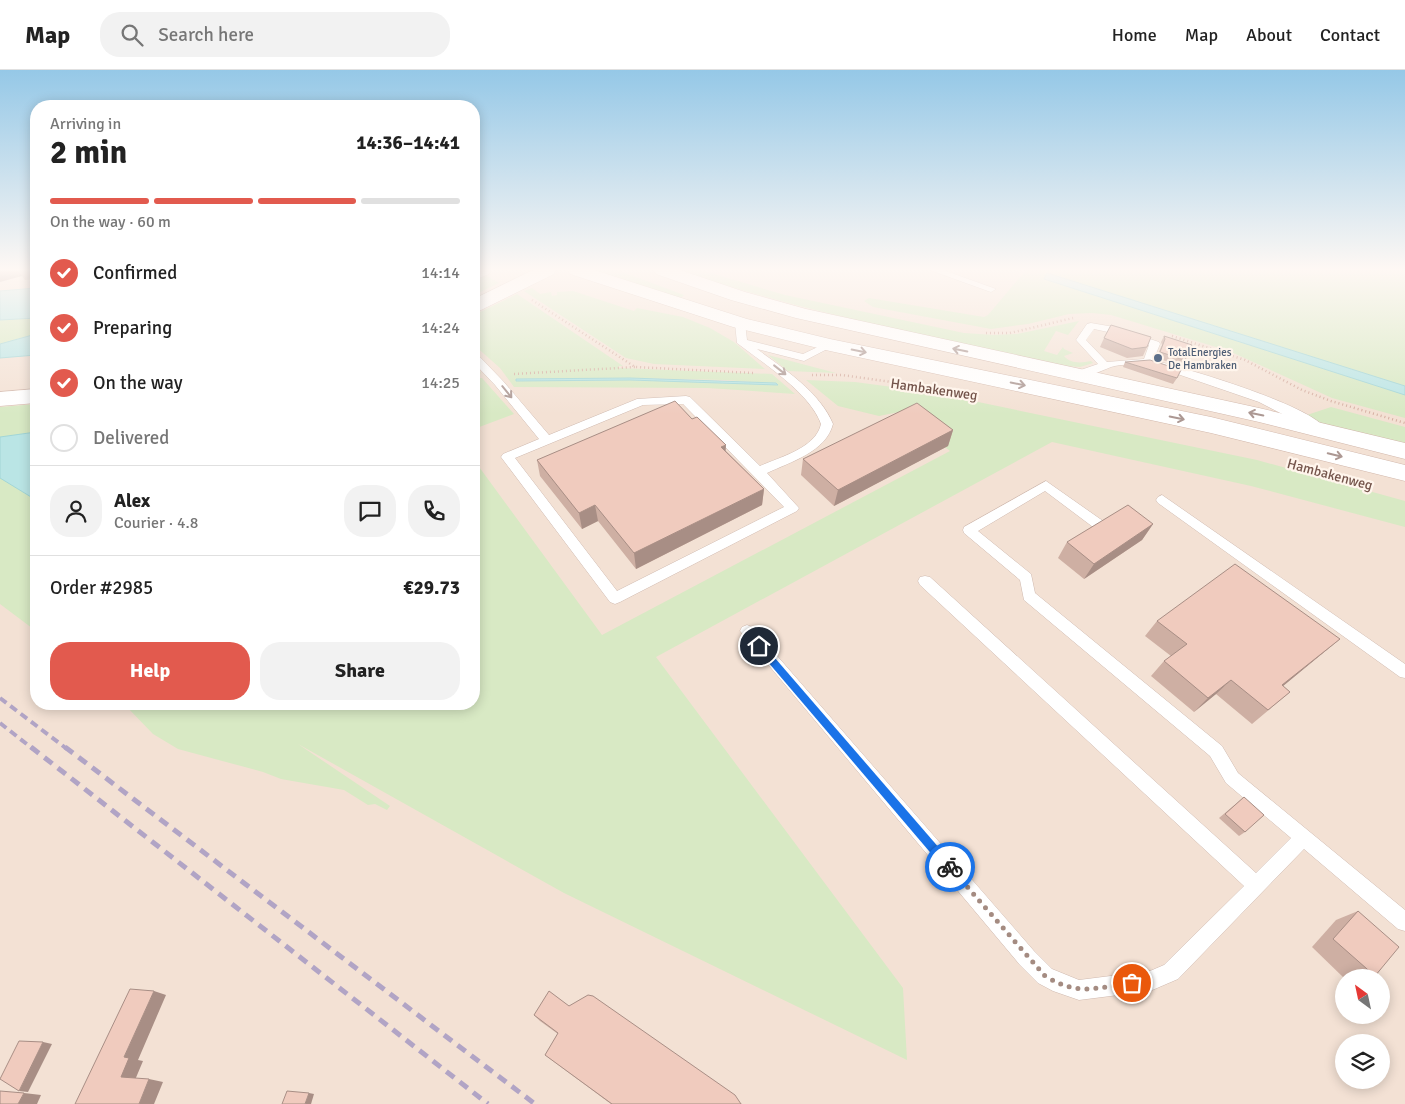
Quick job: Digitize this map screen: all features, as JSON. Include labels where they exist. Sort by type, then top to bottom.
[{"type":"main road","name":"Hambakenweg","points":[[704,318],[740,332],[830,345],[1211,425],[1405,473]]},
{"type":"main road","points":[[822,318],[1322,430],[1405,451]]},
{"type":"main road","points":[[0,399],[30,396]]},
{"type":"lane","points":[[1105,366],[1081,340],[1091,326],[1110,329],[1156,344],[1148,361]]},
{"type":"lane","points":[[740,332],[786,375],[822,413],[827,422],[826,429],[820,439],[759,472]]},
{"type":"lane","points":[[1076,375],[1113,363],[1148,361],[1232,386],[1298,415],[1322,430]]},
{"type":"lane","points":[[480,363],[499,382],[547,441]]},
{"type":"lane","points":[[686,400],[759,472],[793,508],[615,598],[507,457],[641,402],[686,400]]},
{"type":"lane","points":[[1098,524],[1046,485],[969,530],[1026,578],[1029,596],[1216,751],[1232,778],[1405,922]]},
{"type":"lane","points":[[1162,500],[1405,672]]},
{"type":"lane","points":[[924,581],[1256,885]]},
{"type":"lane","points":[[746,630],[1027,958],[1045,976],[1060,984],[1078,990],[1150,981],[1171,972],[1303,838]]},
{"type":"path","name":"Hambakenweg","points":[[560,318],[635,367],[786,375],[842,375],[925,387]]},
{"type":"path","points":[[981,332],[1010,333],[1072,318]]},
{"type":"path","points":[[1171,336],[1245,360],[1302,390],[1331,401],[1405,423]]},
{"type":"path","points":[[491,375],[635,367]]},
{"type":"shaded area","points":[[0,318],[30,318],[30,710],[480,710],[480,318],[1405,318],[1405,1104],[0,1104]]},
{"type":"green space","points":[[30,318],[30,336],[0,344],[0,320]]},
{"type":"green space","points":[[480,318],[553,318],[623,366],[618,368],[772,374],[795,394],[708,388],[514,387],[500,368],[480,350]],"holes":[[[630,378],[725,380],[778,384],[630,380],[516,380]]]},
{"type":"green space","points":[[565,318],[686,318],[710,328],[734,342],[765,369],[654,364],[626,358]]},
{"type":"green space","points":[[849,318],[895,318],[964,333],[994,335],[1017,334],[1079,321],[1068,335],[1056,331],[1044,351],[1057,355],[1063,347],[1073,353],[1064,356],[1073,362],[1091,361],[1093,363],[1080,367],[1067,366]]},
{"type":"green space","points":[[933,318],[1052,318],[1028,324],[991,329]]},
{"type":"green space","points":[[1122,318],[1166,318],[1405,395],[1405,418],[1332,398],[1229,351]]},
{"type":"green space","points":[[1190,318],[1405,318],[1405,386]]},
{"type":"green space","points":[[768,355],[836,373],[788,371]]},
{"type":"green space","points":[[480,378],[482,378],[514,414],[480,427]]},
{"type":"green space","points":[[806,380],[855,382],[930,392],[1257,460],[1405,501],[1405,527],[1251,486],[1052,442],[656,657],[903,988],[907,1060],[564,893],[298,744],[390,806],[387,810],[375,804],[368,805],[344,790],[281,779],[263,772],[178,749],[153,734],[130,710],[480,710],[480,468],[602,635],[950,451],[899,412],[879,416],[838,406]]},
{"type":"green space","points":[[30,404],[30,433],[0,437],[0,407]]},
{"type":"green space","points":[[1331,407],[1405,427],[1405,447],[1298,418]]},
{"type":"green space","points":[[0,478],[30,496],[30,626],[0,604]]},
{"type":"water","points":[[0,318],[30,318],[30,318],[0,320]]},
{"type":"water","points":[[1166,318],[1190,318],[1405,386],[1405,395]]},
{"type":"water","points":[[30,336],[30,356],[0,358],[0,344]]},
{"type":"water","points":[[630,378],[776,383],[778,385],[630,380],[516,381],[516,379]]},
{"type":"water","points":[[30,433],[30,496],[0,478],[0,437]]},
{"type":"building","points":[[1111,325],[1151,337],[1147,347],[1132,349],[1104,338]]},
{"type":"building","points":[[1164,336],[1192,345],[1185,360],[1160,352],[1165,339]]},
{"type":"building","points":[[1150,360],[1181,370],[1177,378],[1125,362]]},
{"type":"building","points":[[675,401],[692,419],[697,417],[726,445],[721,447],[764,489],[634,553],[595,505],[579,513],[537,460]]},
{"type":"building","points":[[917,403],[953,430],[838,490],[803,459]]},
{"type":"building","points":[[1128,505],[1153,524],[1094,564],[1067,542]]},
{"type":"building","points":[[1235,564],[1340,639],[1282,685],[1290,692],[1268,710],[1231,680],[1208,698],[1164,661],[1187,644],[1157,621]]},
{"type":"building","points":[[1244,797],[1264,815],[1245,832],[1225,814]]},
{"type":"building","points":[[1358,911],[1399,947],[1381,969],[1367,969],[1333,939]]},
{"type":"building","points":[[130,989],[154,991],[124,1057],[129,1058],[121,1077],[149,1079],[139,1104],[75,1104]]},
{"type":"building","points":[[549,991],[569,1006],[588,995],[593,996],[735,1095],[741,1104],[612,1104],[545,1055],[558,1033],[534,1015]]},
{"type":"building","points":[[19,1041],[43,1042],[19,1091],[0,1079]]},
{"type":"building","points":[[0,1091],[24,1093],[18,1104],[0,1104]]},
{"type":"building","points":[[287,1091],[309,1093],[305,1104],[282,1104]]},
{"type":"railway","points":[[0,698],[67,749]]},
{"type":"railway","points":[[0,723],[33,749]]},
{"type":"railway","points":[[31,747],[488,1104]]},
{"type":"railway","points":[[65,747],[535,1104]]},
{"type":"way so far","points":[[950,867],[1027,958],[1045,976],[1060,984],[1078,990],[1132,983]]},
{"type":"place","name":"TotalEnergies De Hambraken","points":[[1158,358]]},
{"type":"route","points":[[759,646],[950,867]]}]
